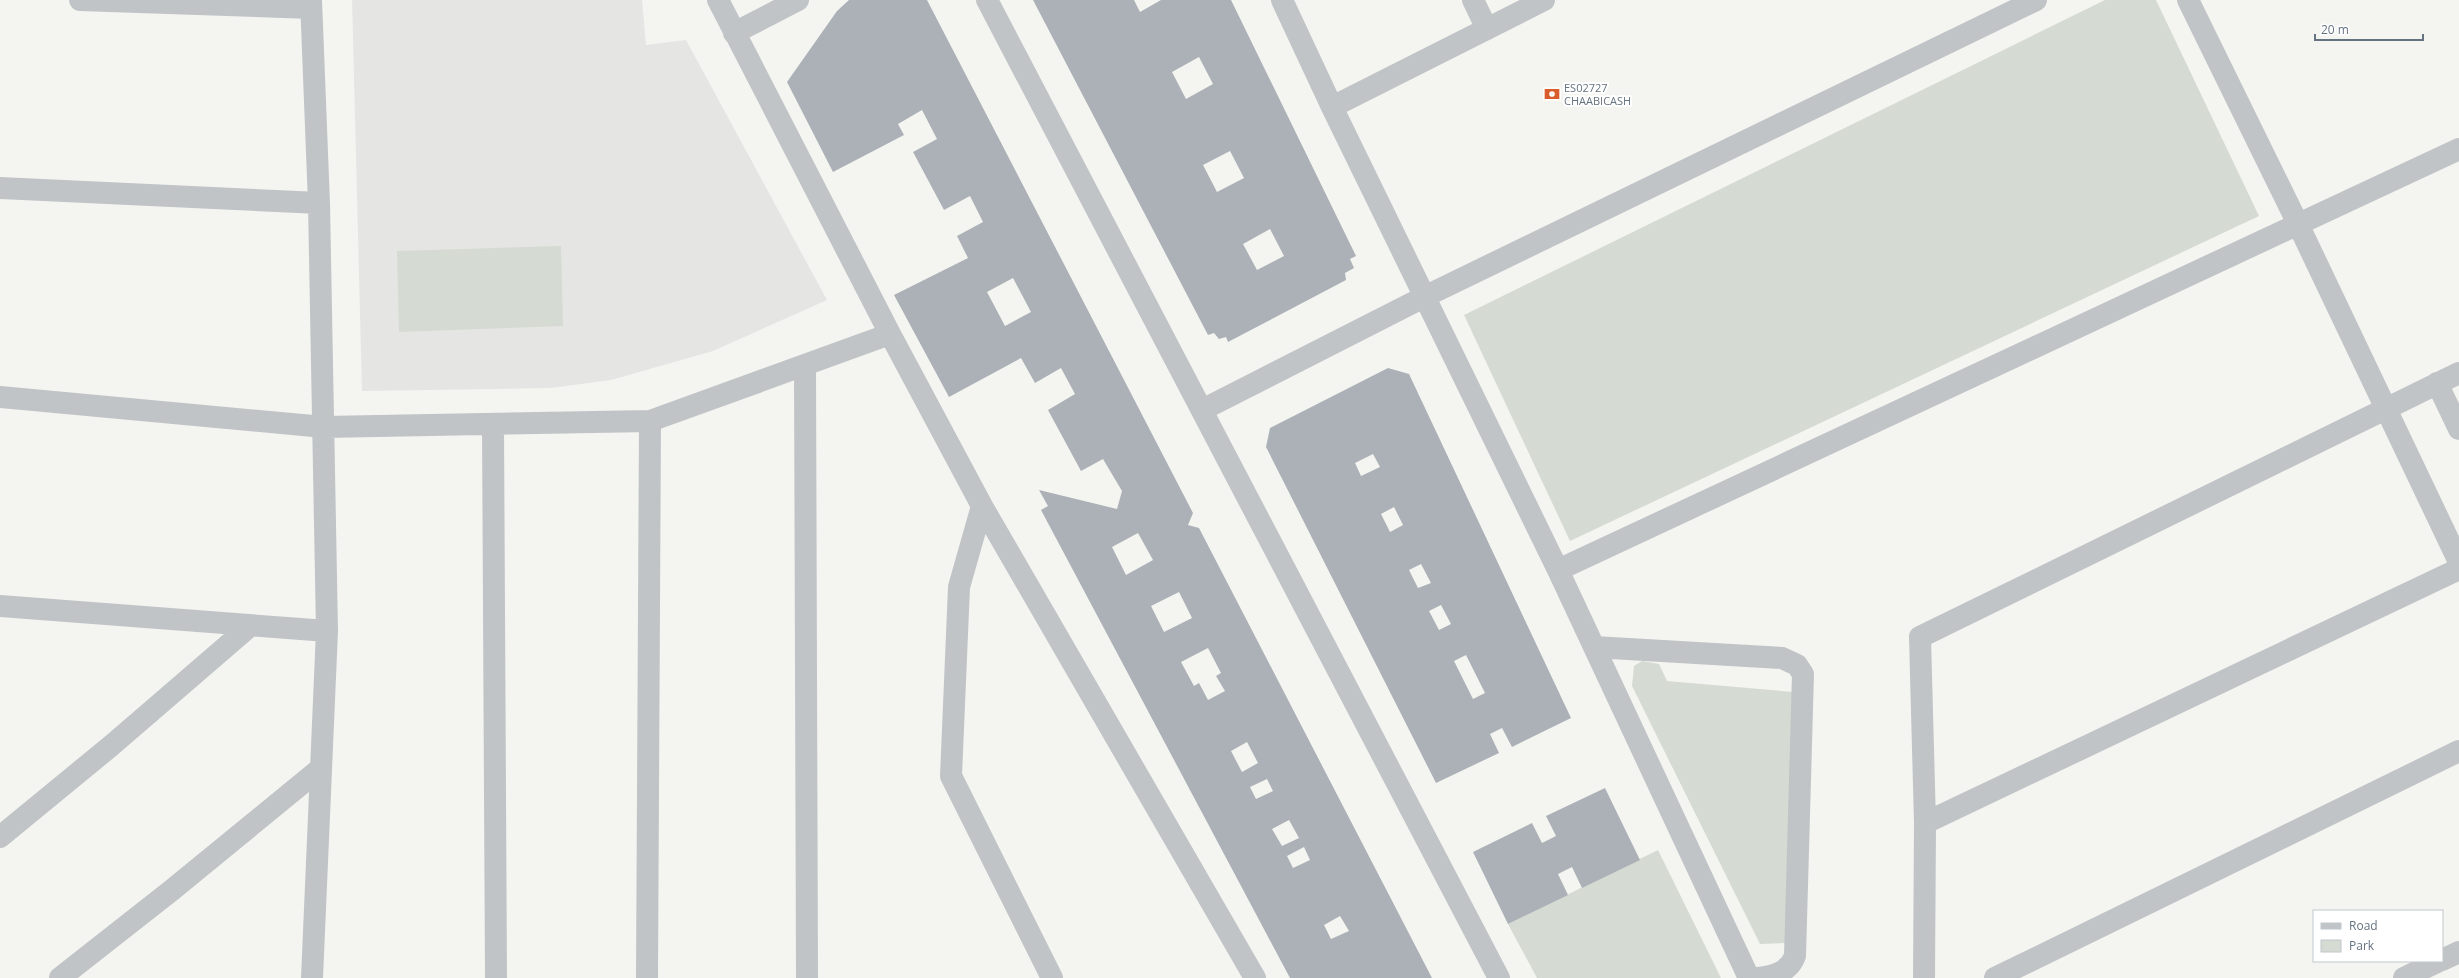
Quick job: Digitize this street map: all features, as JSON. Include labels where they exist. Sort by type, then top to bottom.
[{"type":"street","points":[[80,0],[311,4],[319,203],[327,632],[312,978]]},
{"type":"street","points":[[718,0],[890,334],[982,506],[1255,978]]},
{"type":"street","points":[[734,33],[798,0]]},
{"type":"street","points":[[987,0],[1499,978]]},
{"type":"street","points":[[1282,0],[1332,107],[1558,570],[1749,978]]},
{"type":"street","points":[[1473,0],[1487,29]]},
{"type":"street","points":[[1332,107],[1544,0]]},
{"type":"street","points":[[1202,410],[1424,297],[2036,0]]},
{"type":"street","points":[[2188,0],[2298,224],[2459,562]]},
{"type":"street","points":[[1558,570],[2459,149]]},
{"type":"street","points":[[0,188],[319,203]]},
{"type":"street","points":[[0,397],[324,427],[650,421],[890,334]]},
{"type":"street","points":[[805,366],[806,978]]},
{"type":"street","points":[[1924,978],[1925,823],[1920,636],[2459,372]]},
{"type":"street","points":[[2437,383],[2459,429]]},
{"type":"street","points":[[647,978],[650,421]]},
{"type":"street","points":[[493,425],[496,978]]},
{"type":"street","points":[[982,506],[959,587],[951,776],[1052,978]]},
{"type":"street","points":[[1925,823],[2459,569]]},
{"type":"street","points":[[0,606],[327,632]]},
{"type":"street","points":[[0,837],[112,745],[250,626]]},
{"type":"street","points":[[1594,647],[1782,658],[1797,665],[1803,674],[1795,956],[1792,964],[1778,974],[1758,978]]},
{"type":"street","points":[[1995,978],[2459,751]]},
{"type":"street","points":[[60,978],[172,890],[321,768]]},
{"type":"street","points":[[2443,959],[2459,952]]},
{"type":"street","points":[[2404,978],[2437,962]]},
{"type":"shaded area","points":[[352,0],[642,0],[646,45],[686,40],[827,300],[713,351],[611,380],[551,388],[362,391]]},
{"type":"green space","points":[[2105,0],[2156,0],[2259,216],[1570,541],[1464,315]]},
{"type":"green space","points":[[561,246],[563,326],[399,332],[397,251]]},
{"type":"green space","points":[[1642,661],[1659,664],[1667,681],[1793,692],[1787,943],[1760,944],[1632,686],[1634,666]]},
{"type":"green space","points":[[1658,850],[1721,978],[1537,978],[1508,924]]},
{"type":"building","points":[[849,0],[927,0],[1193,513],[1188,525],[1199,528],[1432,978],[1290,978],[1041,510],[1048,506],[1039,490],[1117,509],[1122,491],[1103,459],[1081,471],[1048,410],[1075,394],[1061,368],[1035,383],[1021,358],[949,397],[894,295],[968,258],[957,236],[983,222],[970,196],[944,210],[913,152],[937,139],[922,110],[898,124],[904,135],[833,172],[787,82],[837,11]],"holes":[[[1013,278],[1031,312],[1005,326],[987,292]],[[1138,533],[1153,560],[1126,575],[1112,547]],[[1179,592],[1192,618],[1164,632],[1151,606]],[[1208,648],[1221,673],[1216,676],[1225,691],[1208,700],[1199,683],[1194,686],[1181,662]],[[1247,742],[1258,763],[1242,772],[1231,751]],[[1267,779],[1273,791],[1256,799],[1250,787]],[[1289,820],[1299,838],[1282,846],[1272,829]],[[1304,847],[1310,860],[1293,868],[1287,856]],[[1340,916],[1349,931],[1331,939],[1324,925]]]},
{"type":"building","points":[[1033,0],[1134,0],[1140,12],[1161,0],[1231,0],[1356,256],[1350,259],[1354,268],[1345,273],[1346,280],[1228,342],[1226,337],[1219,339],[1214,333],[1208,335]],"holes":[[[1199,57],[1213,84],[1186,99],[1172,72]],[[1230,151],[1244,178],[1217,192],[1203,165]],[[1270,229],[1284,256],[1257,270],[1243,244]]]},
{"type":"building","points":[[1388,368],[1409,374],[1571,718],[1512,747],[1502,728],[1490,734],[1499,753],[1436,783],[1266,447],[1270,428]],"holes":[[[1373,454],[1380,467],[1361,476],[1355,463]],[[1394,507],[1403,525],[1390,532],[1381,514]],[[1421,564],[1431,583],[1418,588],[1409,570]],[[1441,605],[1451,624],[1439,630],[1429,611]],[[1466,655],[1485,693],[1473,699],[1454,661]]]},
{"type":"building","points":[[1605,788],[1640,860],[1582,888],[1572,867],[1558,874],[1568,895],[1508,924],[1473,852],[1532,823],[1542,843],[1556,836],[1546,816]]},
{"type":"place","name":"ES02727 CHAABICASH","points":[[1552,94]]}]
